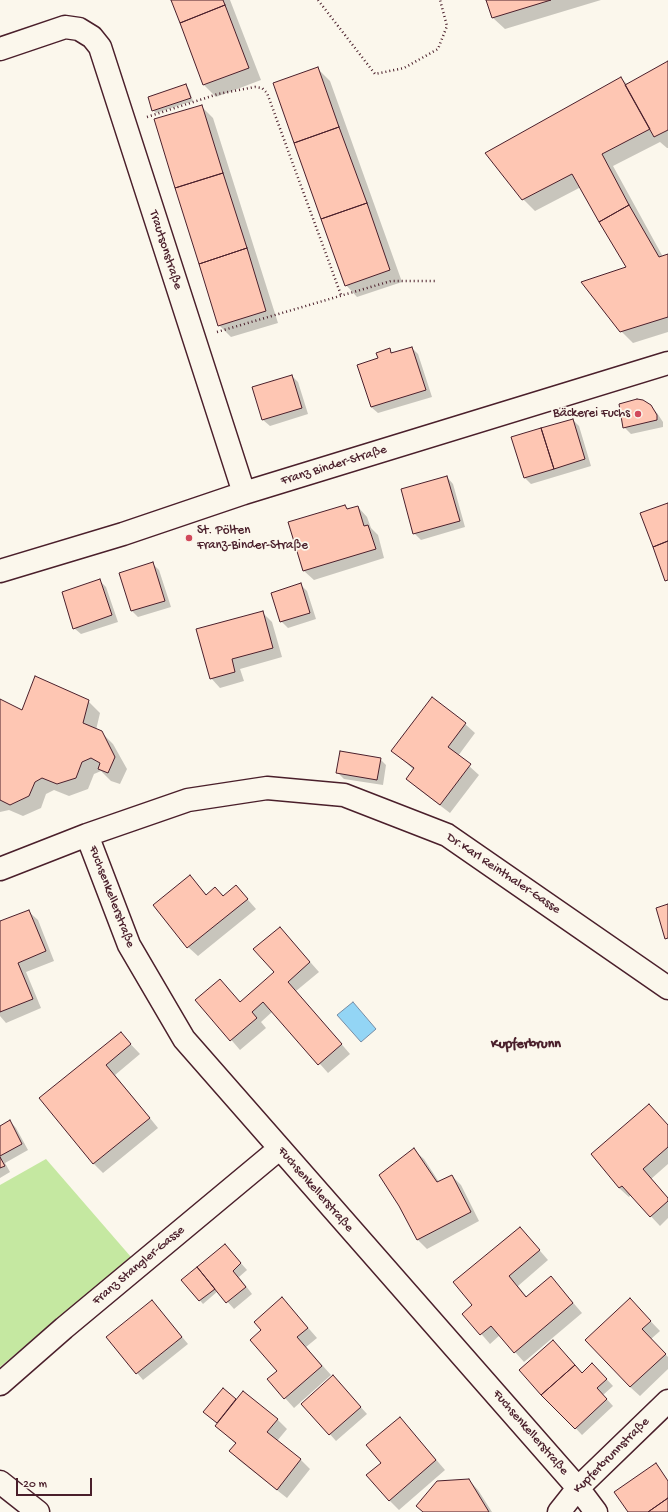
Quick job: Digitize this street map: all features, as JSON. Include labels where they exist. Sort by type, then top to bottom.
[{"type":"street","name":"Trautsonstraße","points":[[0,49],[65,27],[79,29],[92,37],[100,47],[244,493]]},
{"type":"street","name":"Franz Binder-Straße","points":[[0,571],[123,534],[244,493],[667,366]]},
{"type":"street","name":"Dr.Karl Reinthaler-Gasse","points":[[0,868],[87,835],[188,800],[267,788],[344,795],[447,835],[668,988]]},
{"type":"street","name":"Fuchsenkellerstraße","points":[[87,835],[129,945],[184,1039],[578,1488],[596,1512]]},
{"type":"street","name":"Franz Stangler-Gasse","points":[[0,1384],[64,1328],[279,1149]]},
{"type":"street","name":"Kupferbrunnstraße","points":[[558,1512],[578,1488],[668,1401]]},
{"type":"street","points":[[0,1482],[38,1512]]},
{"type":"path","points":[[318,0],[375,74],[404,68],[438,49],[447,26],[440,0]]},
{"type":"path","points":[[125,124],[218,94],[262,88],[267,93],[341,295]]},
{"type":"path","points":[[194,339],[391,281],[435,281]]},
{"type":"green space","points":[[46,1159],[131,1257],[0,1367],[0,1185]]},
{"type":"water","points":[[353,1002],[376,1029],[361,1042],[337,1015]]},
{"type":"building","points":[[171,0],[223,0],[225,5],[180,23]]},
{"type":"building","points":[[486,0],[551,0],[492,18]]},
{"type":"building","points":[[225,5],[249,68],[203,85],[180,23]]},
{"type":"building","points":[[668,61],[668,130],[654,137],[625,85]]},
{"type":"building","points":[[318,67],[339,127],[294,143],[273,83]]},
{"type":"building","points":[[621,77],[650,129],[602,154],[629,205],[599,222],[572,174],[522,200],[485,153]]},
{"type":"building","points":[[186,84],[191,98],[152,111],[148,97]]},
{"type":"building","points":[[202,105],[223,173],[175,188],[154,119]]},
{"type":"building","points":[[339,127],[367,203],[321,219],[294,143]]},
{"type":"building","points":[[223,173],[247,248],[199,264],[175,188]]},
{"type":"building","points":[[367,203],[390,270],[345,286],[321,219]]},
{"type":"building","points":[[629,205],[659,257],[668,254],[668,317],[620,332],[581,282],[626,267],[599,222]]},
{"type":"building","points":[[247,248],[266,311],[218,326],[199,264]]},
{"type":"building","points":[[412,347],[426,390],[371,407],[357,365],[378,358],[376,353],[390,348],[391,353]]},
{"type":"building","points":[[292,375],[302,408],[262,420],[252,387]]},
{"type":"building","points":[[637,399],[643,400],[651,405],[657,415],[657,420],[623,428],[619,404]]},
{"type":"building","points":[[573,419],[585,459],[554,469],[541,428]]},
{"type":"building","points":[[541,428],[554,469],[524,478],[511,437]]},
{"type":"building","points":[[447,476],[460,521],[413,534],[401,489]]},
{"type":"building","points":[[668,503],[668,541],[653,547],[640,513]]},
{"type":"building","points":[[345,505],[347,509],[358,506],[364,526],[368,525],[376,549],[303,571],[288,522]]},
{"type":"building","points":[[668,541],[668,580],[665,581],[653,547]]},
{"type":"building","points":[[153,562],[165,601],[131,611],[119,573]]},
{"type":"building","points":[[100,579],[112,615],[73,629],[62,592]]},
{"type":"building","points":[[301,583],[310,613],[280,622],[271,593]]},
{"type":"building","points":[[263,611],[273,648],[232,659],[235,672],[210,679],[196,629]]},
{"type":"building","points":[[35,676],[89,700],[83,723],[102,731],[115,757],[108,773],[98,769],[100,763],[91,758],[82,762],[76,778],[57,784],[42,778],[35,782],[29,796],[10,805],[0,800],[0,699],[22,710]]},
{"type":"building","points":[[432,697],[466,723],[448,747],[471,764],[440,805],[406,779],[414,768],[391,751]]},
{"type":"building","points":[[340,751],[381,758],[377,780],[336,773]]},
{"type":"building","points":[[190,875],[206,895],[215,887],[223,896],[236,885],[248,899],[187,948],[153,905]]},
{"type":"building","points":[[668,904],[668,938],[665,939],[656,908]]},
{"type":"building","points":[[29,910],[46,951],[18,963],[33,999],[0,1012],[0,921]]},
{"type":"building","points":[[280,927],[310,962],[288,982],[342,1044],[318,1065],[263,1002],[252,1012],[257,1018],[230,1041],[195,1000],[220,979],[240,1002],[274,972],[253,949]]},
{"type":"building","points":[[121,1032],[131,1044],[106,1065],[150,1118],[93,1164],[39,1098]]},
{"type":"building","points":[[649,1104],[668,1125],[668,1147],[643,1169],[668,1198],[668,1201],[650,1217],[622,1186],[619,1188],[591,1154]]},
{"type":"building","points":[[10,1120],[22,1144],[0,1156],[0,1126]]},
{"type":"building","points":[[414,1148],[437,1182],[452,1175],[471,1212],[417,1240],[399,1206],[379,1175]]},
{"type":"building","points":[[0,1157],[5,1166],[0,1168]]},
{"type":"building","points":[[520,1227],[540,1250],[509,1276],[526,1297],[551,1276],[573,1303],[514,1353],[491,1326],[480,1335],[462,1314],[472,1305],[453,1282]]},
{"type":"building","points":[[225,1244],[241,1263],[233,1271],[246,1287],[226,1303],[197,1267]]},
{"type":"building","points":[[197,1267],[215,1289],[199,1301],[181,1280]]},
{"type":"building","points":[[282,1297],[308,1328],[297,1337],[322,1366],[284,1399],[267,1379],[277,1371],[250,1340],[261,1330],[254,1322]]},
{"type":"building","points":[[630,1298],[651,1321],[642,1329],[666,1354],[630,1387],[585,1340]]},
{"type":"building","points":[[152,1300],[182,1337],[136,1374],[106,1337]]},
{"type":"building","points":[[553,1340],[575,1365],[541,1395],[519,1370]]},
{"type":"building","points":[[592,1363],[607,1379],[597,1388],[607,1399],[575,1429],[541,1395],[575,1365],[582,1373]]},
{"type":"building","points":[[333,1375],[361,1407],[329,1435],[301,1404]]},
{"type":"building","points":[[223,1388],[236,1399],[217,1423],[203,1412]]},
{"type":"building","points":[[243,1391],[278,1419],[267,1432],[301,1459],[277,1490],[229,1451],[236,1443],[215,1426]]},
{"type":"building","points":[[400,1417],[436,1460],[389,1501],[366,1475],[381,1463],[366,1445]]},
{"type":"building","points":[[656,1463],[668,1481],[668,1498],[648,1512],[628,1512],[614,1492]]},
{"type":"building","points":[[469,1479],[489,1512],[423,1512],[416,1506],[437,1481]]},
{"type":"building","points":[[668,1498],[668,1512],[648,1512]]},
{"type":"place","name":"Bäckerei Fuchs","points":[[638,414]]},
{"type":"place","name":"St. Pölten Franz-Binder-Straße","points":[[189,538]]},
{"type":"district","name":"Kupferbrunn","points":[[526,1045]]}]
